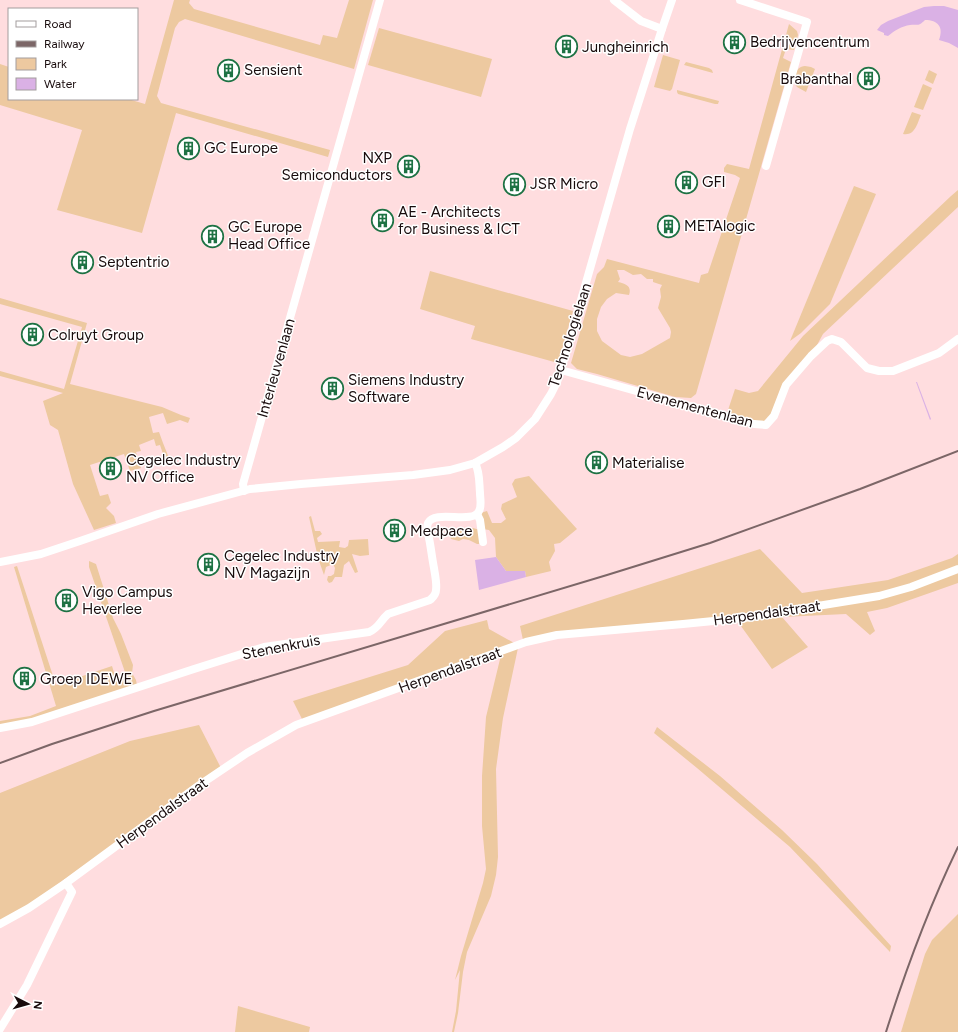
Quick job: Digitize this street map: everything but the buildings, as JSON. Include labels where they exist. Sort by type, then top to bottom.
[{"type":"street","name":"Interleuvenlaan","points":[[244,491],[243,484],[380,0]]},
{"type":"street","points":[[614,0],[641,21],[662,29]]},
{"type":"street","name":"Technologielaan","points":[[244,491],[450,470],[475,463],[503,447],[516,438],[535,418],[551,394],[561,370],[630,130],[672,0]]},
{"type":"street","points":[[668,12],[677,0]]},
{"type":"street","points":[[740,0],[807,22],[766,166]]},
{"type":"street","name":"Evenementenlaan","points":[[561,370],[754,424],[766,425],[774,416],[786,385],[811,356],[827,341],[832,339],[841,342],[867,368],[879,371],[893,371],[939,353],[958,339]]},
{"type":"street","points":[[475,463],[478,468],[479,475],[480,511],[477,514],[480,520],[483,542]]},
{"type":"street","points":[[0,562],[41,554],[158,514],[244,491]]},
{"type":"street","name":"Stenenkruis","points":[[0,728],[32,722],[264,647],[365,633],[375,630],[384,617],[388,614],[430,600],[434,596],[436,591],[436,583],[427,528],[429,522],[438,516],[446,518],[471,517],[477,514]]},
{"type":"street","name":"Herpendalstraat","points":[[0,924],[29,908],[198,786],[247,753],[296,725],[526,642],[557,635],[744,618],[864,598],[892,593],[958,569]]},
{"type":"street","points":[[0,1029],[27,985],[72,892],[66,882]]},
{"type":"green space","points":[[174,0],[190,0],[189,3],[194,9],[320,45],[323,35],[337,38],[349,0],[373,0],[354,69],[185,19],[179,22],[175,28],[157,96],[161,103],[330,150],[328,157],[176,113],[142,233],[57,210],[82,130],[0,105],[0,64],[8,67],[8,100],[131,100],[145,104]]},
{"type":"green space","points":[[789,24],[797,31],[798,35],[794,50],[786,49],[783,58],[791,62],[696,394],[691,398],[675,397],[577,369],[571,363],[597,274],[604,267],[607,259],[699,283],[701,275],[708,273],[740,178],[724,172],[724,168],[727,164],[749,169]],"holes":[[[617,270],[624,270],[633,275],[641,274],[647,279],[653,279],[653,282],[662,285],[660,289],[661,297],[658,308],[671,332],[670,338],[642,354],[630,357],[621,355],[602,341],[597,331],[597,319],[601,307],[607,299],[616,293],[629,295],[629,287],[618,282],[620,279]]]},
{"type":"green space","points":[[379,28],[492,59],[481,97],[368,65]]},
{"type":"green space","points":[[663,55],[680,60],[672,89],[670,91],[654,87]]},
{"type":"green space","points":[[686,62],[709,68],[713,73],[684,65]]},
{"type":"green space","points":[[805,66],[815,69],[806,92],[797,87],[794,80],[796,71]]},
{"type":"green space","points":[[929,70],[937,74],[933,84],[925,80]]},
{"type":"green space","points":[[923,84],[932,88],[923,110],[914,107]]},
{"type":"green space","points":[[677,90],[719,101],[718,104],[715,104],[678,94]]},
{"type":"green space","points":[[912,112],[921,115],[915,129],[910,133],[903,134]]},
{"type":"green space","points":[[854,186],[876,194],[830,304],[801,333],[790,341]]},
{"type":"green space","points":[[958,190],[958,207],[823,334],[811,356],[786,385],[766,425],[726,416],[735,389],[749,393],[758,391],[803,336]]},
{"type":"green space","points":[[430,271],[573,311],[558,363],[471,339],[475,326],[420,309]]},
{"type":"green space","points":[[0,298],[87,323],[70,384],[162,407],[190,418],[188,423],[180,420],[167,424],[163,413],[149,417],[153,433],[159,432],[169,458],[165,460],[160,445],[156,446],[154,439],[139,445],[141,451],[136,452],[141,468],[130,471],[124,454],[90,465],[100,496],[108,494],[111,503],[106,508],[114,516],[116,523],[94,530],[73,484],[58,430],[50,425],[43,401],[63,393],[0,376],[0,371],[64,389],[82,327],[0,304]]},
{"type":"green space","points":[[529,476],[577,529],[560,543],[554,544],[555,551],[549,562],[551,571],[526,577],[525,571],[506,571],[496,557],[495,538],[489,530],[482,529],[477,514],[487,511],[492,523],[501,523],[506,519],[501,509],[502,504],[517,497],[512,484],[515,479]]},
{"type":"green space","points":[[311,516],[315,531],[320,531],[322,534],[317,538],[318,542],[340,541],[339,547],[345,548],[348,546],[349,540],[368,539],[369,555],[360,556],[352,554],[358,572],[355,573],[349,561],[344,565],[342,577],[335,577],[332,582],[329,583],[327,580],[328,576],[334,574],[335,568],[333,564],[326,567],[324,575],[318,558],[309,517]]},
{"type":"green space","points":[[473,528],[480,530],[482,541],[479,544],[469,540],[463,539],[459,541],[451,539],[451,532]]},
{"type":"green space","points":[[760,549],[802,593],[888,580],[952,558],[958,554],[958,583],[887,608],[867,612],[875,631],[870,635],[846,614],[782,617],[808,647],[772,669],[738,622],[523,640],[520,626]]},
{"type":"green space","points":[[89,561],[96,564],[113,618],[133,665],[132,673],[137,685],[32,720],[0,726],[0,721],[30,716],[56,706],[14,567],[17,566],[56,685],[112,666],[117,682],[127,678],[89,567]]},
{"type":"green space","points":[[487,620],[489,629],[516,644],[303,721],[293,701],[408,665],[445,631]]},
{"type":"green space","points":[[518,648],[503,718],[496,769],[498,857],[496,875],[491,896],[467,952],[458,1013],[454,1032],[452,1032],[456,1011],[460,970],[455,980],[486,869],[482,826],[482,776],[486,717],[501,655]]},
{"type":"green space","points":[[199,725],[221,768],[25,908],[0,920],[0,793],[130,741]]},
{"type":"green space","points":[[657,727],[720,776],[782,830],[817,864],[891,946],[890,952],[790,847],[654,733]]},
{"type":"green space","points":[[958,914],[958,1032],[901,1032],[925,954],[932,940]]},
{"type":"green space","points":[[238,1006],[310,1027],[309,1032],[235,1032]]},
{"type":"water","points":[[944,6],[958,10],[958,48],[939,40],[941,31],[939,25],[930,20],[925,20],[918,25],[904,26],[888,36],[877,30],[881,25],[888,21],[924,7]]},
{"type":"water","points":[[916,382],[931,419],[930,420]]},
{"type":"water","points":[[496,557],[506,571],[525,571],[526,577],[479,590],[475,560]]},
{"type":"railway","points":[[0,763],[52,744],[154,711],[710,543],[860,489],[958,451]]},
{"type":"railway","points":[[886,1032],[919,938],[937,892],[958,847]]},
{"type":"place","name":"Bedrijvencentrum","points":[[734,42]]},
{"type":"place","name":"Jungheinrich","points":[[567,47]]},
{"type":"place","name":"Sensient","points":[[229,70]]},
{"type":"place","name":"Brabanthal","points":[[868,79]]},
{"type":"place","name":"GC Europe","points":[[188,148]]},
{"type":"place","name":"NXP Semiconductors","points":[[408,167]]},
{"type":"place","name":"GFI","points":[[687,182]]},
{"type":"place","name":"JSR Micro","points":[[514,184]]},
{"type":"place","name":"AE - Architects for Business & ICT","points":[[382,221]]},
{"type":"place","name":"METAlogic","points":[[669,226]]},
{"type":"place","name":"GC Europe Head Office","points":[[213,236]]},
{"type":"place","name":"Septentrio","points":[[82,262]]},
{"type":"place","name":"Colruyt Group","points":[[33,335]]},
{"type":"place","name":"Siemens Industry Software","points":[[333,389]]},
{"type":"place","name":"Materialise","points":[[597,463]]},
{"type":"place","name":"Cegelec Industry NV Office","points":[[110,469]]},
{"type":"place","name":"Medpace","points":[[395,531]]},
{"type":"place","name":"Cegelec Industry NV Magazijn","points":[[209,565]]},
{"type":"place","name":"Vigo Campus Heverlee","points":[[67,601]]},
{"type":"place","name":"Groep IDEWE","points":[[24,679]]}]
